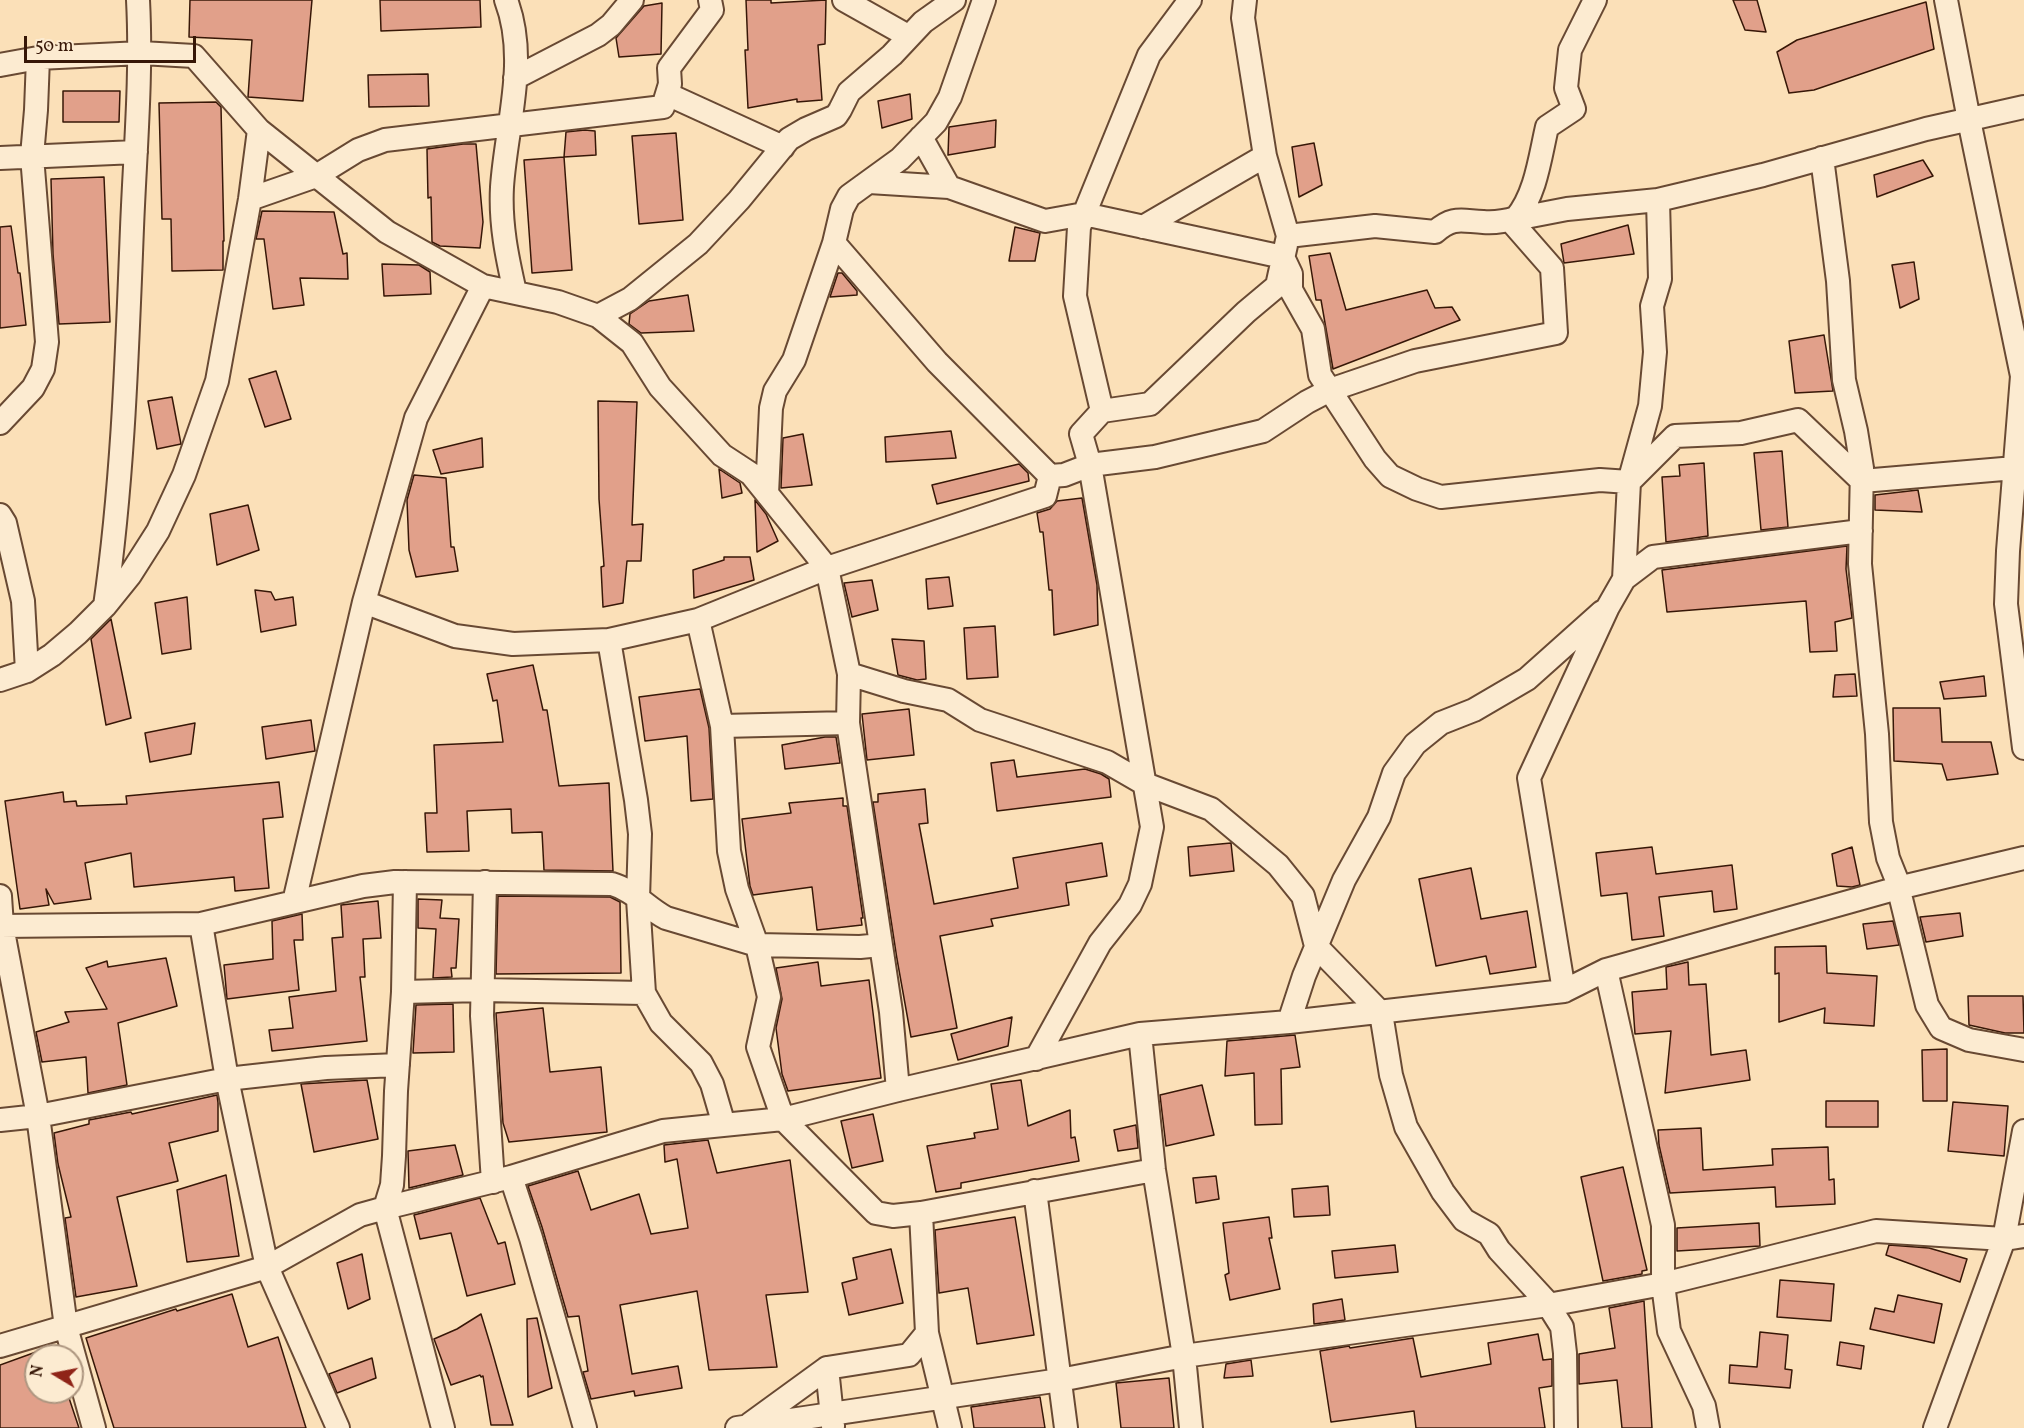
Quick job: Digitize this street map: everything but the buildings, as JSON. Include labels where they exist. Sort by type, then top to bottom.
[{"type":"street","points":[[105,606],[113,550],[120,466],[141,53],[138,0]]},
{"type":"street","points":[[506,0],[512,17],[515,39],[515,78],[502,186],[501,221],[514,292]]},
{"type":"street","points":[[515,78],[598,35],[611,25],[632,0]]},
{"type":"street","points":[[250,199],[316,176],[358,150],[385,140],[663,107],[670,84],[669,68],[712,10],[710,0]]},
{"type":"street","points":[[844,0],[908,36]]},
{"type":"street","points":[[598,316],[630,299],[698,244],[739,200],[783,147],[798,133],[836,116],[849,92],[892,55],[923,22],[954,0]]},
{"type":"street","points":[[767,494],[771,408],[775,391],[794,360],[834,243],[842,209],[849,196],[900,159],[936,122],[950,97],[984,0]]},
{"type":"street","points":[[1102,411],[1075,296],[1079,227],[1149,55],[1190,0]]},
{"type":"street","points":[[1245,0],[1243,18],[1265,156],[1291,274],[1291,290],[1313,329],[1320,375],[1375,459],[1390,476],[1441,497],[1600,480],[1629,482],[1675,436],[1741,433],[1798,420],[1862,481],[2015,468]]},
{"type":"street","points":[[1510,220],[1516,218],[1524,208],[1534,180],[1547,127],[1574,109],[1566,88],[1570,50],[1595,0]]},
{"type":"street","points":[[1946,0],[2022,376],[2008,551],[2015,604],[2024,748]]},
{"type":"street","points":[[0,64],[38,58],[141,53],[194,56],[259,130],[387,232],[483,286],[558,302],[598,316],[632,343],[660,387],[722,455],[751,474],[827,568],[849,674],[848,723],[891,1012],[898,1090]]},
{"type":"street","points":[[0,423],[33,388],[43,369],[47,342],[32,156],[38,58]]},
{"type":"street","points":[[667,94],[783,147]]},
{"type":"street","points":[[869,182],[949,186],[1046,221],[1084,214],[1143,227],[1285,246],[1375,226],[1435,232],[1444,224],[1456,220],[1486,223],[1567,209],[1658,200],[1763,175],[1926,129],[2024,107]]},
{"type":"street","points":[[0,680],[27,671],[52,655],[105,606],[130,575],[158,531],[188,465],[217,381],[250,199],[259,130]]},
{"type":"street","points":[[921,137],[949,186]]},
{"type":"street","points":[[0,158],[136,152]]},
{"type":"street","points":[[1143,227],[1265,156]]},
{"type":"street","points":[[1822,159],[1838,281],[1844,380],[1860,451],[1861,575],[1877,734],[1881,822],[1888,858],[1898,888],[1927,1005],[1941,1028],[1969,1040],[2024,1050]]},
{"type":"street","points":[[1624,579],[1629,482],[1650,406],[1655,352],[1652,306],[1660,279],[1658,200]]},
{"type":"street","points":[[1050,476],[1090,465],[1155,457],[1263,431],[1306,402],[1330,390],[1415,361],[1556,333],[1552,268],[1510,220]]},
{"type":"street","points":[[834,243],[937,362],[1050,476]]},
{"type":"street","points":[[1036,1059],[1100,943],[1130,904],[1140,884],[1152,827],[1090,465],[1081,434],[1102,411],[1150,404],[1246,312],[1277,286],[1285,246]]},
{"type":"street","points":[[294,902],[364,602],[416,418],[483,286]]},
{"type":"street","points":[[364,602],[455,636],[513,644],[609,640],[698,620],[827,568],[1045,496],[1050,476]]},
{"type":"street","points":[[0,515],[5,523],[22,602],[27,671]]},
{"type":"street","points":[[1564,991],[1529,778],[1608,607],[1624,579],[1653,557],[1861,531]]},
{"type":"street","points":[[1289,1022],[1316,946],[1344,880],[1379,817],[1394,773],[1415,744],[1441,723],[1481,706],[1527,679],[1608,607]]},
{"type":"street","points":[[698,620],[722,726],[729,851],[736,889],[757,945],[770,997],[758,1047],[783,1119],[876,1214],[893,1216],[921,1214],[1154,1170]]},
{"type":"street","points":[[609,640],[640,834],[638,899],[644,993],[661,1023],[701,1063],[712,1084],[724,1125]]},
{"type":"street","points":[[849,674],[904,691],[948,700],[980,720],[1107,762],[1146,784],[1211,809],[1278,865],[1303,896],[1316,946],[1381,1013],[1391,1075],[1406,1127],[1443,1192],[1464,1220],[1489,1234],[1499,1250],[1548,1305],[1562,1327],[1565,1353],[1566,1428]]},
{"type":"street","points":[[722,726],[848,723]]},
{"type":"street","points":[[0,1346],[267,1267],[360,1215],[502,1180],[663,1131],[783,1119],[1140,1034],[1381,1013],[1564,991],[1606,970],[1898,888],[2024,858]]},
{"type":"street","points":[[405,882],[403,992],[392,1185],[385,1208],[443,1428]]},
{"type":"street","points":[[1,926],[201,924],[363,886],[405,882],[612,884],[624,887],[653,911],[666,918],[757,945],[860,947],[881,945]]},
{"type":"street","points":[[485,882],[483,1057],[502,1180],[531,1238],[585,1428]]},
{"type":"street","points":[[0,896],[1,926],[38,1116],[66,1327],[94,1428]]},
{"type":"street","points":[[201,924],[227,1079],[267,1267],[338,1428]]},
{"type":"street","points":[[1606,970],[1663,1225],[1663,1284],[1669,1331],[1704,1406],[1708,1428]]},
{"type":"street","points":[[403,992],[482,990],[644,993]]},
{"type":"street","points":[[1140,1034],[1154,1170],[1184,1356],[1191,1428]]},
{"type":"street","points":[[0,1120],[38,1116],[227,1079],[326,1068],[398,1065]]},
{"type":"street","points":[[1935,1428],[2014,1238],[2024,1131]]},
{"type":"street","points":[[1035,1191],[1066,1428]]},
{"type":"street","points":[[921,1214],[927,1334],[950,1428]]},
{"type":"street","points":[[743,1427],[832,1421],[943,1397],[1059,1380],[1184,1356],[1548,1305],[1663,1284],[1876,1232],[2014,1238]]},
{"type":"street","points":[[743,1427],[827,1368],[909,1355],[927,1334]]},
{"type":"street","points":[[827,1368],[832,1421]]}]
